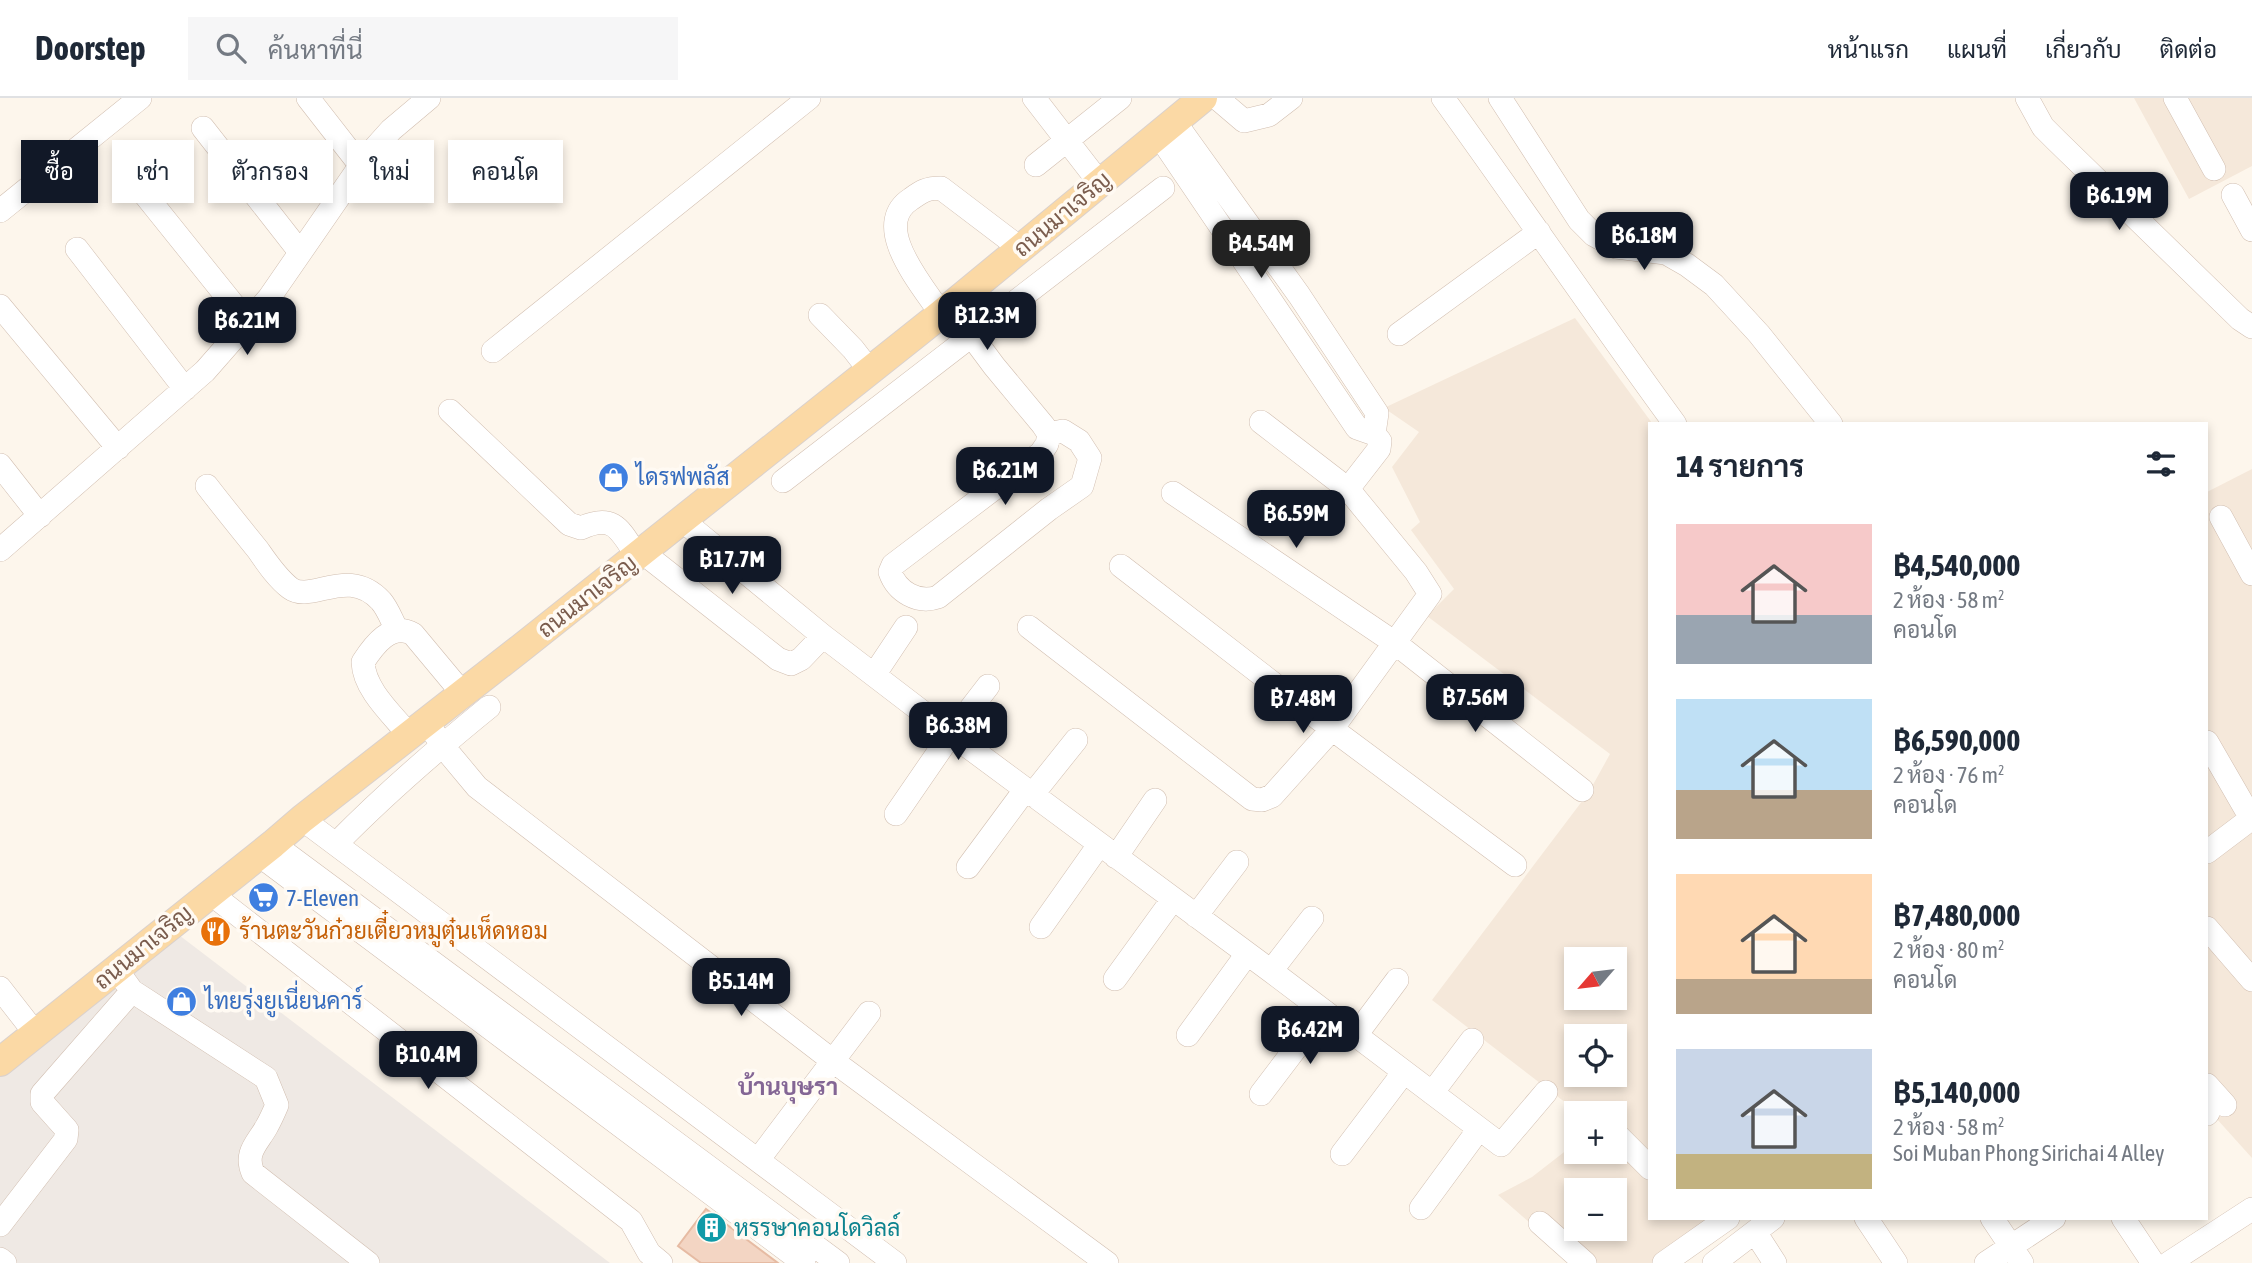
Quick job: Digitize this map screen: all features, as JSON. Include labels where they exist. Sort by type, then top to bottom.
[{"type":"main road","name":"ถนนมาเจริญ","points":[[0,1062],[35,1033],[124,980],[210,893],[302,819],[426,734],[463,694],[870,371],[957,318],[1020,248],[1204,99]]},
{"type":"street","points":[[0,211],[140,98]]},
{"type":"street","points":[[307,98],[347,148]]},
{"type":"street","points":[[383,140],[429,98]]},
{"type":"street","points":[[493,351],[810,98]]},
{"type":"street","points":[[1034,98],[1099,182]]},
{"type":"street","points":[[1036,165],[1121,98]]},
{"type":"street","points":[[1204,99],[1244,121],[1269,115],[1291,98]]},
{"type":"street","points":[[1443,98],[1674,422]]},
{"type":"street","points":[[1500,98],[1579,220],[1594,235],[1616,247],[1666,253],[1705,278],[1759,334],[1829,422]]},
{"type":"street","points":[[2027,98],[2043,127],[2240,319],[2252,327]]},
{"type":"street","points":[[2175,98],[2214,169]]},
{"type":"street","points":[[203,128],[300,252]]},
{"type":"street","points":[[1166,128],[1357,428],[1374,434],[1380,441],[1379,449],[1348,489]]},
{"type":"street","points":[[0,550],[205,372],[269,298],[347,186]]},
{"type":"street","points":[[1020,248],[941,188],[927,187],[906,202],[895,219],[896,238],[902,255],[957,318],[1049,434],[1041,453],[893,565],[890,572],[897,586],[920,598],[928,600],[938,597],[1082,486],[1090,458],[1085,450],[1079,441],[1063,431],[1049,434]]},
{"type":"street","points":[[783,481],[957,318],[1163,188]]},
{"type":"street","points":[[2234,195],[2252,230]]},
{"type":"street","points":[[152,203],[248,323]]},
{"type":"street","points":[[1399,334],[1539,232]]},
{"type":"street","points":[[77,249],[186,389]]},
{"type":"street","points":[[0,306],[118,448]]},
{"type":"street","points":[[820,315],[870,371]]},
{"type":"street","points":[[450,411],[569,524],[581,528],[596,521],[605,521],[623,535],[639,554],[778,659],[791,664],[802,659],[823,636]]},
{"type":"street","points":[[1029,627],[1252,799],[1262,800],[1272,796],[1332,729],[1430,594],[1416,572],[1348,489],[1261,422]]},
{"type":"street","points":[[0,465],[40,516]]},
{"type":"street","points":[[207,486],[291,590],[309,592],[330,586],[350,585],[365,589],[381,602],[397,630]]},
{"type":"street","points":[[1173,493],[1395,643],[1582,790]]},
{"type":"street","points":[[2221,517],[2252,575]]},
{"type":"street","points":[[682,520],[874,676],[1501,1145],[1546,1092]]},
{"type":"street","points":[[1121,566],[1332,729],[1515,865]]},
{"type":"street","points":[[874,676],[906,627]]},
{"type":"street","points":[[463,694],[413,634],[404,629],[384,636],[363,662],[363,673],[373,689],[426,734],[477,787],[833,1061],[1107,1263]]},
{"type":"street","points":[[896,814],[988,686]]},
{"type":"street","points":[[337,843],[360,820],[426,734],[489,707]]},
{"type":"street","points":[[968,867],[1028,793],[1076,740]]},
{"type":"street","points":[[2208,744],[2252,819],[2208,851]]},
{"type":"street","points":[[1041,927],[1155,800]]},
{"type":"street","points":[[302,819],[895,1263]]},
{"type":"street","points":[[266,850],[732,1196],[838,1263]]},
{"type":"street","points":[[1196,916],[1237,862]]},
{"type":"street","points":[[210,893],[631,1221],[649,1254],[661,1263]]},
{"type":"street","points":[[1115,979],[1173,899]]},
{"type":"street","points":[[1271,971],[1312,918]]},
{"type":"street","points":[[2208,929],[2252,981]]},
{"type":"street","points":[[1188,1035],[1247,954]]},
{"type":"street","points":[[0,1225],[66,1139],[68,1130],[42,1102],[42,1094],[124,980],[266,1078],[277,1105],[252,1148],[249,1163],[253,1173],[368,1263]]},
{"type":"street","points":[[1356,1035],[1397,980]]},
{"type":"street","points":[[0,988],[35,1033]]},
{"type":"street","points":[[1261,1094],[1324,1011]]},
{"type":"street","points":[[758,1160],[869,1013]]},
{"type":"street","points":[[1432,1093],[1472,1040]]},
{"type":"street","points":[[1342,1154],[1404,1072]]},
{"type":"street","points":[[2208,1089],[2213,1111]]},
{"type":"street","points":[[1421,1208],[1479,1129]]},
{"type":"street","points":[[1627,1145],[1648,1166]]},
{"type":"street","points":[[732,1196],[804,1263]]},
{"type":"street","points":[[2169,1263],[2252,1209]]},
{"type":"street","points":[[1714,1263],[1770,1220]]},
{"type":"street","points":[[1867,1220],[1896,1263]]},
{"type":"street","points":[[1993,1220],[2017,1255]]},
{"type":"street","points":[[1986,1263],[2017,1255],[2052,1220]]},
{"type":"street","points":[[2124,1220],[2153,1263]]},
{"type":"street","points":[[1664,1263],[1714,1222]]},
{"type":"street","points":[[1540,1223],[1585,1263]]},
{"type":"street","points":[[1755,1232],[1775,1263]]},
{"type":"street","points":[[0,1259],[5,1263]]},
{"type":"shaded area","points":[[2134,98],[2252,98],[2252,166],[2189,199]]},
{"type":"shaded area","points":[[1575,318],[1651,422],[1648,422],[1648,1220],[1734,1220],[1679,1263],[1576,1263],[1498,1195],[1532,1177],[1564,1152],[1564,1164],[1627,1164],[1627,1101],[1564,1101],[1432,1000],[1589,792],[1610,754],[1427,616],[1454,589],[1411,530],[1420,522],[1392,467],[1419,432],[1384,408]]},
{"type":"shaded area","points":[[2252,469],[2252,1158],[2208,1109],[2208,491]]},
{"type":"shaded area","points":[[175,932],[610,1263],[0,1263],[0,1077]]},
{"type":"building","name":"หรรษาคอนโดวิลล์","points":[[706,1209],[778,1263],[701,1263],[678,1246]]},
{"type":"place","name":"ไดรฟพลัส","points":[[613,477]]},
{"type":"place","name":"7-Eleven","points":[[263,898]]},
{"type":"place","name":"ร้านตะวันก๋วยเตี๋ยวหมูตุ๋นเห็ดหอม","points":[[216,931]]},
{"type":"place","name":"ไทยรุ่งยูเนี่ยนคาร์","points":[[182,1001]]},
{"type":"place","name":"หรรษาคอนโดวิลล์","points":[[711,1228]]},
{"type":"district","name":"บ้านบุษรา","points":[[788,1086]]}]
